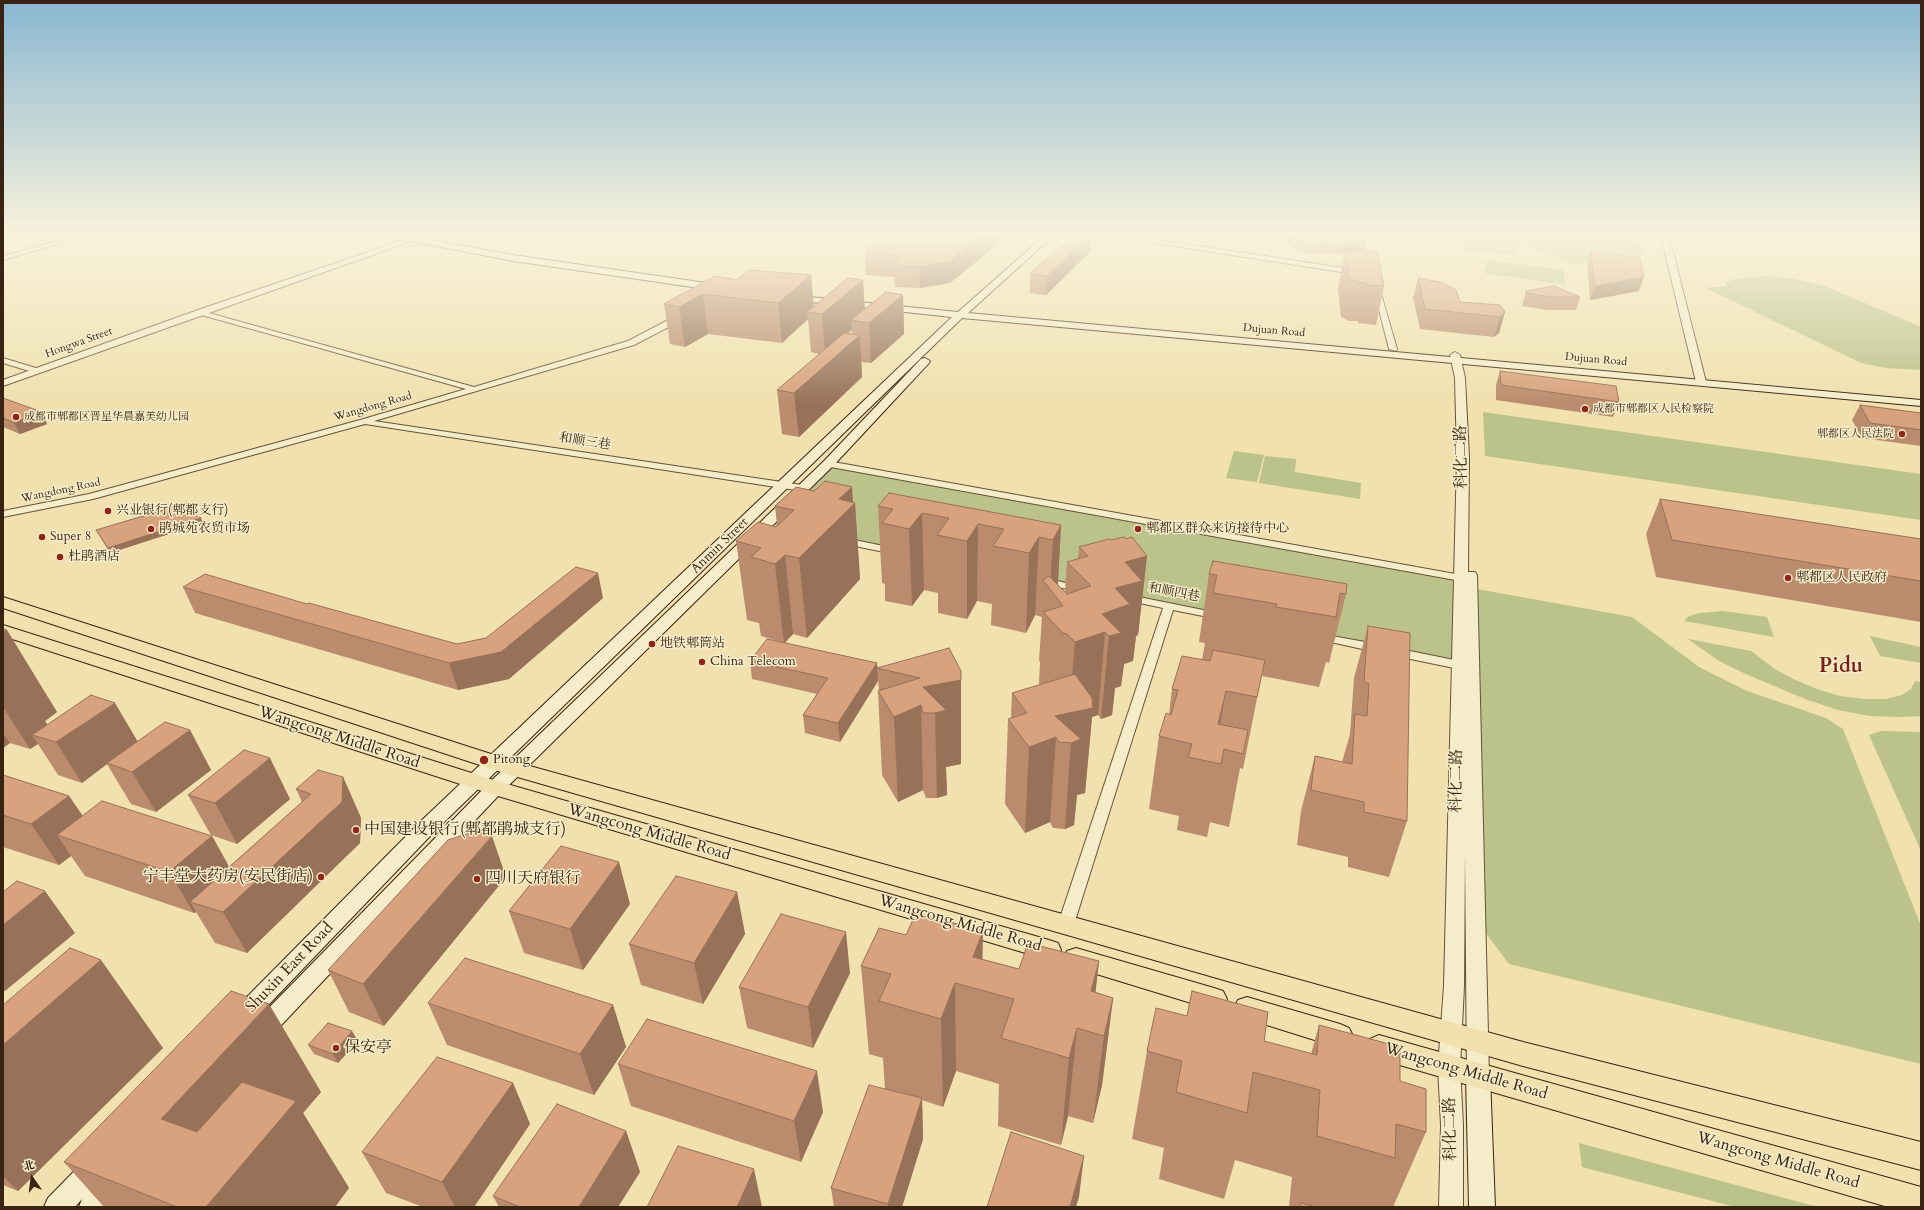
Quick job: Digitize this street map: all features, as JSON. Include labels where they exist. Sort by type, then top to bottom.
[{"type":"main road","points":[[969,313],[990,292]]},
{"type":"main road","points":[[969,313],[994,292]]},
{"type":"main road","name":"Dujuan Road","points":[[785,294],[969,313],[1458,359],[1921,397]]},
{"type":"main road","name":"Dujuan Road","points":[[969,313],[1393,349],[1458,359]]},
{"type":"main road","name":"Anmin Street","points":[[484,784],[765,526],[828,464],[946,340],[969,313]]},
{"type":"main road","name":"Anmin Street","points":[[484,784],[504,766],[783,485],[969,313]]},
{"type":"main road","name":"Dujuan Road","points":[[1701,379],[1921,403]]},
{"type":"main road","name":"Wangcong Middle Road","points":[[3,602],[504,766],[1522,1054],[1921,1156]]},
{"type":"main road","name":"Wangcong Middle Road","points":[[3,630],[484,784],[1478,1076],[1921,1202]]},
{"type":"main road","name":"Shuxin East Road","points":[[229,1031],[428,826],[484,784]]},
{"type":"main road","name":"Shuxin East Road","points":[[247,1046],[484,784]]},
{"type":"main road","points":[[1478,1076],[1482,1207]]},
{"type":"main road","points":[[57,1207],[113,1150]]},
{"type":"main road","points":[[92,1207],[126,1172]]},
{"type":"street","name":"Hongwa Street","points":[[3,383],[257,292]]},
{"type":"street","points":[[718,298],[725,292]]},
{"type":"street","points":[[1378,292],[1393,349]]},
{"type":"street","points":[[1679,292],[1701,379]]},
{"type":"street","points":[[201,312],[474,389]]},
{"type":"street","name":"Wangdong Road","points":[[3,514],[90,497],[364,422],[631,343],[684,315]]},
{"type":"street","points":[[1458,359],[1469,379],[1471,459],[1470,580],[1478,1076]]},
{"type":"street","name":"科化二路","points":[[1451,1207],[1452,1125],[1449,1067],[1454,986],[1463,457],[1458,359]]},
{"type":"street","points":[[3,360],[36,371]]},
{"type":"street","name":"和顺三巷","points":[[364,422],[802,488]]},
{"type":"street","points":[[828,464],[1461,578]]},
{"type":"street","points":[[765,526],[781,529]]},
{"type":"street","points":[[835,540],[905,554]]},
{"type":"street","points":[[1029,578],[1091,591]]},
{"type":"street","name":"和顺四巷","points":[[1115,596],[1230,619]]},
{"type":"street","points":[[1066,924],[1169,606]]},
{"type":"street","points":[[1307,634],[1459,664]]},
{"type":"green space","points":[[1715,292],[1840,292],[1921,327],[1921,370],[1885,368],[1861,363]]},
{"type":"green space","points":[[1483,412],[1921,474],[1921,520],[1485,456]]},
{"type":"green space","points":[[1234,451],[1264,455],[1257,482],[1226,478]]},
{"type":"green space","points":[[1265,456],[1296,459],[1295,472],[1361,483],[1360,499],[1259,483]]},
{"type":"green space","points":[[831,467],[1454,580],[1453,661],[774,525]]},
{"type":"green space","points":[[1477,589],[1632,617],[1699,667],[1747,691],[1826,718],[1843,729],[1921,926],[1921,1064],[1509,964],[1485,932]]},
{"type":"green space","points":[[1723,611],[1767,617],[1774,637],[1684,621],[1689,616],[1700,613]]},
{"type":"green space","points":[[1870,636],[1921,647],[1921,663],[1880,656]]},
{"type":"green space","points":[[1688,639],[1751,651],[1775,669],[1793,679],[1817,689],[1840,696],[1864,699],[1886,699],[1902,695],[1911,689],[1915,681],[1921,682],[1921,716],[1870,716],[1838,710],[1805,699],[1748,675],[1719,661]]},
{"type":"green space","points":[[1881,731],[1921,732],[1921,851],[1869,735]]},
{"type":"green space","points":[[1579,1143],[1818,1207],[1735,1207],[1582,1167]]},
{"type":"building","points":[[685,292],[790,292],[778,303],[703,294],[679,307],[664,304]]},
{"type":"building","points":[[831,292],[848,292],[822,314],[807,312]]},
{"type":"building","points":[[885,292],[903,295],[869,323],[851,320]]},
{"type":"building","points":[[1421,292],[1457,292],[1460,302],[1500,305],[1505,312],[1500,317],[1425,309]]},
{"type":"building","points":[[1569,292],[1580,297],[1552,297],[1526,293]]},
{"type":"building","points":[[844,333],[860,335],[794,393],[777,390]]},
{"type":"building","points":[[1500,371],[1616,386],[1619,402],[1501,385]]},
{"type":"building","points":[[3,398],[42,412],[14,423],[3,418]]},
{"type":"building","points":[[1860,405],[1921,413],[1921,430],[1870,423]]},
{"type":"building","points":[[825,481],[852,487],[839,499],[855,503],[799,558],[785,555],[775,564],[751,557],[761,548],[736,541],[758,522],[776,527],[794,510],[775,506],[796,487],[814,491]]},
{"type":"building","points":[[889,493],[1061,525],[1053,540],[1039,537],[1029,553],[993,546],[1004,529],[978,524],[967,541],[937,535],[949,518],[922,513],[909,529],[882,523],[893,509],[878,506]]},
{"type":"building","points":[[1660,499],[1921,539],[1921,581],[1672,540]]},
{"type":"building","name":"鹃城苑农贸市场","points":[[187,503],[201,518],[108,548],[96,530]]},
{"type":"building","points":[[1124,537],[1126,539],[1132,537],[1147,556],[1125,562],[1142,581],[1115,588],[1130,604],[1102,614],[1121,633],[1109,636],[1105,632],[1075,642],[1067,634],[1063,633],[1043,612],[1063,606],[1043,580],[1049,576],[1067,594],[1091,586],[1067,562],[1088,556],[1079,547],[1109,539],[1111,540]]},
{"type":"building","points":[[1213,561],[1347,584],[1346,594],[1340,593],[1336,617],[1276,607],[1277,604],[1213,593],[1217,575],[1209,574]]},
{"type":"building","points":[[576,567],[598,573],[501,652],[449,663],[183,587],[205,574],[307,604],[309,603],[457,644],[486,638]]},
{"type":"building","points":[[1368,626],[1410,633],[1407,821],[1364,812],[1364,802],[1311,790],[1315,756],[1352,764],[1355,714],[1367,716],[1369,684],[1364,681]]},
{"type":"building","points":[[767,639],[877,663],[838,723],[803,715],[828,678],[750,661]]},
{"type":"building","points":[[949,648],[961,671],[961,680],[923,687],[946,710],[935,713],[923,713],[921,705],[894,717],[878,691],[920,678],[877,668]]},
{"type":"building","points":[[1213,650],[1265,660],[1257,697],[1226,691],[1218,724],[1248,730],[1243,754],[1224,749],[1221,764],[1188,757],[1192,744],[1159,736],[1166,713],[1171,715],[1178,690],[1172,689],[1182,656],[1210,661]]},
{"type":"building","points":[[1075,674],[1092,698],[1093,708],[1055,716],[1081,739],[1071,743],[1059,742],[1056,737],[1029,747],[1008,719],[1027,713],[1012,693]]},
{"type":"building","points":[[91,695],[115,703],[56,742],[32,735]]},
{"type":"building","points":[[165,722],[190,730],[132,772],[107,763]]},
{"type":"building","points":[[244,750],[270,758],[215,803],[188,795]]},
{"type":"building","points":[[318,770],[343,777],[342,802],[223,912],[190,902],[311,794],[296,789]]},
{"type":"building","points":[[3,775],[69,796],[31,824],[3,815]]},
{"type":"building","points":[[102,801],[212,836],[169,872],[57,835]]},
{"type":"building","points":[[476,831],[492,836],[363,984],[328,970],[448,840]]},
{"type":"building","points":[[561,846],[619,862],[570,929],[509,911]]},
{"type":"building","points":[[676,876],[737,892],[694,963],[629,944]]},
{"type":"building","points":[[17,881],[45,891],[3,925],[3,892]]},
{"type":"building","points":[[916,913],[983,931],[973,957],[1019,969],[1028,943],[1099,961],[1091,991],[1113,998],[1104,1036],[1077,1028],[1069,1058],[1001,1038],[1014,999],[955,983],[941,1019],[879,1001],[891,974],[861,966],[879,928],[906,935]]},
{"type":"building","points":[[781,914],[846,932],[808,1007],[739,987]]},
{"type":"building","points":[[70,948],[101,960],[3,1045],[3,1005]]},
{"type":"building","points":[[465,958],[613,1005],[580,1054],[428,1003]]},
{"type":"building","points":[[231,991],[269,1004],[161,1119],[197,1132],[242,1082],[296,1101],[206,1207],[177,1207],[64,1162]]},
{"type":"building","points":[[1192,991],[1268,1012],[1264,1041],[1317,1055],[1319,1025],[1400,1047],[1400,1081],[1426,1089],[1426,1132],[1396,1124],[1395,1158],[1317,1136],[1320,1090],[1253,1072],[1247,1113],[1176,1092],[1182,1061],[1147,1051],[1156,1008],[1187,1016]]},
{"type":"building","points":[[647,1019],[817,1071],[794,1121],[618,1064]]},
{"type":"building","points":[[328,1023],[352,1031],[333,1054],[308,1045]]},
{"type":"building","points":[[437,1057],[513,1083],[442,1182],[362,1152]]},
{"type":"building","points":[[869,1085],[922,1098],[888,1204],[831,1188]]},
{"type":"building","points":[[557,1104],[626,1131],[579,1207],[520,1207],[493,1196]]},
{"type":"building","points":[[1011,1132],[1084,1156],[1070,1207],[987,1207]]},
{"type":"building","points":[[678,1146],[754,1169],[737,1207],[647,1207]]},
{"type":"building","points":[[1301,1203],[1315,1207],[1300,1207]]},
{"type":"place","name":"成都市郫都区人民检察院","points":[[1585,409]]},
{"type":"place","name":"成都市郫都区晋星华晨嘉美幼儿园","points":[[16,417]]},
{"type":"place","name":"郫都区人民法院","points":[[1902,434]]},
{"type":"place","name":"兴业银行(郫都支行)","points":[[108,511]]},
{"type":"place","name":"鹃城苑农贸市场","points":[[151,529]]},
{"type":"place","name":"郫都区群众来访接待中心","points":[[1138,529]]},
{"type":"place","name":"Super 8","points":[[42,537]]},
{"type":"place","name":"杜鹃酒店","points":[[60,557]]},
{"type":"place","name":"郫都区人民政府","points":[[1788,578]]},
{"type":"place","name":"地铁郫筒站","points":[[652,644]]},
{"type":"place","name":"China Telecom","points":[[702,662]]},
{"type":"place","name":"Pitong","points":[[484,760]]},
{"type":"place","name":"中国建设银行(郫都鹃城支行)","points":[[356,830]]},
{"type":"place","name":"宁丰堂大药房(安民街店)","points":[[321,877]]},
{"type":"place","name":"四川天府银行","points":[[477,879]]},
{"type":"place","name":"保安亭","points":[[336,1048]]},
{"type":"district","name":"Pidu","points":[[1841,667]]}]
